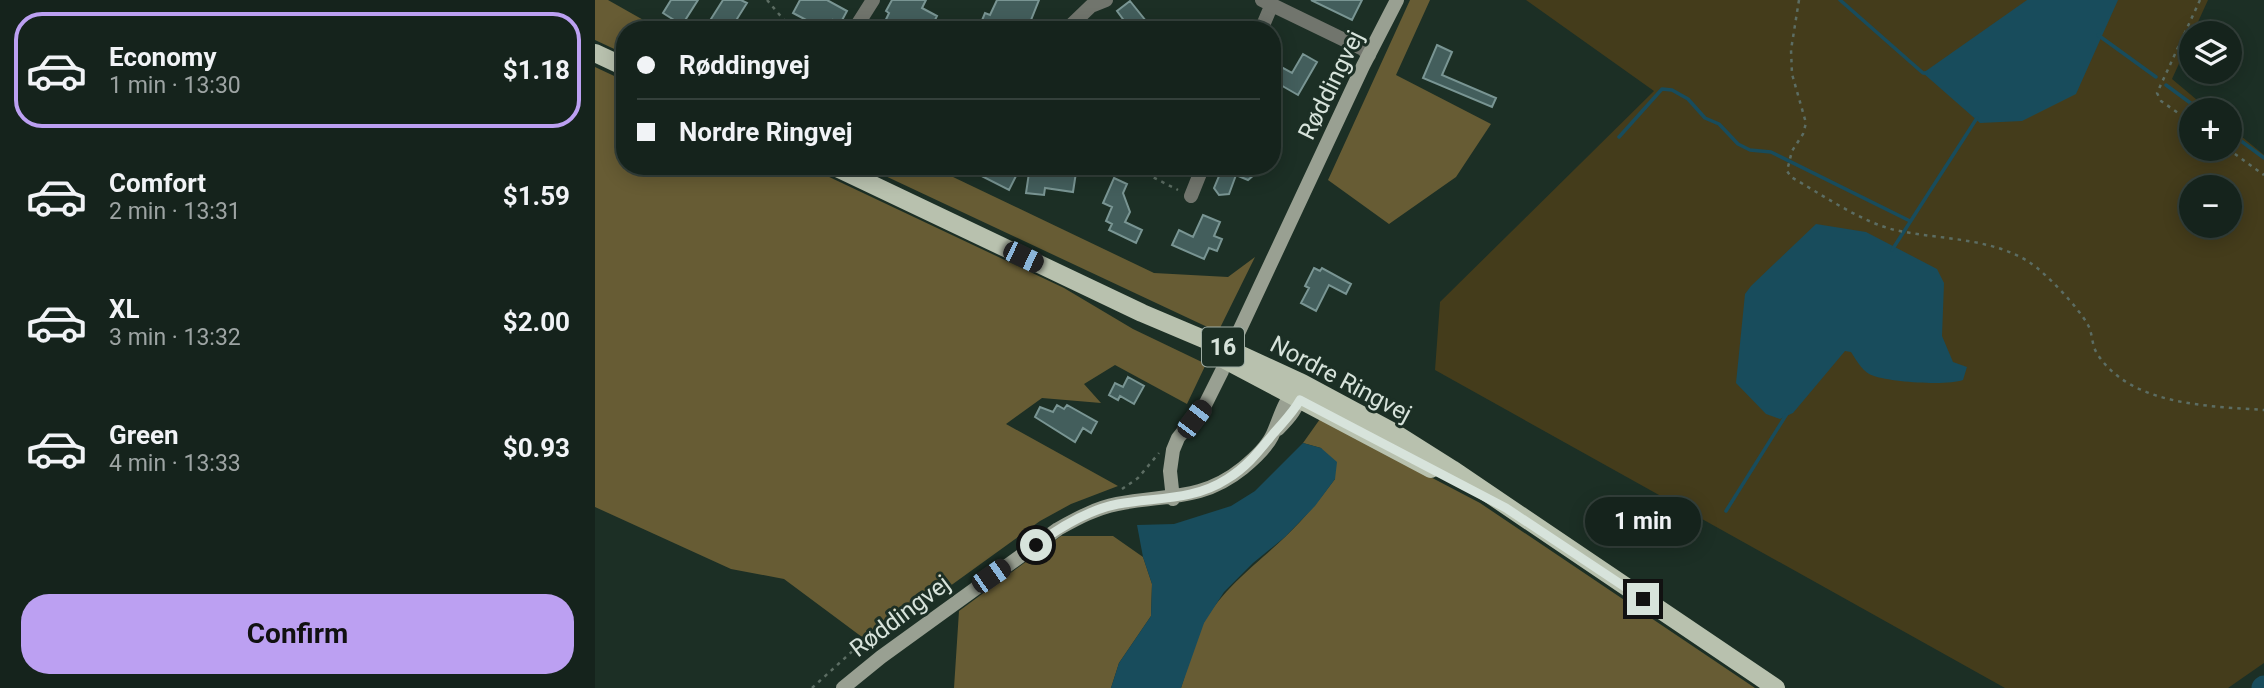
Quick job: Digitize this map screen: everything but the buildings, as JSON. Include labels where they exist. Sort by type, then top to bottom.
[{"type":"main road","points":[[595,53],[616,63]]},
{"type":"main road","name":"Nordre Ringvej","points":[[852,175],[1142,313],[1297,393],[1506,508],[1776,688]]},
{"type":"street","points":[[860,21],[873,0]]},
{"type":"street","points":[[1074,21],[1089,3],[1106,0]]},
{"type":"street","name":"Røddingvej","points":[[1234,342],[1397,0]]},
{"type":"street","points":[[1263,21],[1267,2],[1363,49],[1369,55]]},
{"type":"street","points":[[1191,196],[1199,175]]},
{"type":"street","points":[[1173,499],[1170,471],[1173,450],[1178,438],[1206,403],[1222,371]]},
{"type":"street","name":"Røddingvej","points":[[843,688],[881,657],[1058,529],[1085,515],[1116,504],[1173,499],[1201,492],[1226,480],[1266,445],[1297,393]]},
{"type":"path","points":[[767,0],[786,21]]},
{"type":"path","points":[[1799,0],[1791,50],[1792,74],[1806,123],[1803,134],[1792,151],[1787,171],[1791,177],[1847,210],[1899,230],[1980,242],[2031,263],[2077,309],[2089,327],[2092,345],[2117,376],[2171,400],[2198,406],[2264,410]]},
{"type":"path","points":[[2179,114],[2161,101],[2157,93],[2200,0]]},
{"type":"path","points":[[2242,159],[2264,175]]},
{"type":"path","points":[[1149,175],[1191,196]]},
{"type":"shaded area","points":[[595,0],[608,0],[645,21],[616,21],[616,50],[595,40]]},
{"type":"shaded area","points":[[1410,0],[1430,0],[1396,75],[1491,124],[1456,177],[1389,224],[1328,180]]},
{"type":"shaded area","points":[[1526,0],[2208,0],[2198,21],[2179,21],[2179,64],[2172,79],[2195,98],[2179,98],[2179,161],[2242,161],[2242,137],[2264,155],[2264,663],[2228,688],[2005,688],[1435,370],[1440,302],[1654,91]]},
{"type":"shaded area","points":[[595,67],[616,77],[616,175],[825,175],[1064,288],[1133,329],[1206,364],[1187,404],[1115,365],[1084,384],[1101,403],[1042,398],[1006,424],[1118,486],[1071,504],[1040,521],[903,620],[862,637],[784,579],[731,569],[595,507]]},
{"type":"shaded area","points":[[883,175],[949,175],[1154,273],[1228,277],[1255,257],[1218,332]]},
{"type":"shaded area","points":[[1320,419],[1480,503],[1755,688],[1181,688],[1197,638],[1212,609],[1232,586],[1299,523],[1335,479],[1321,448],[1303,443]]},
{"type":"shaded area","points":[[1061,536],[1113,536],[1143,557],[1152,584],[1151,616],[1119,663],[1111,688],[954,688],[959,611]]},
{"type":"water","points":[[2027,0],[2118,0],[2076,94],[2022,121],[1980,123],[1923,73]]},
{"type":"water","points":[[1816,224],[1866,232],[1937,269],[1944,283],[1942,336],[1953,362],[1967,367],[1963,380],[1932,383],[1882,378],[1867,372],[1851,352],[1845,351],[1793,413],[1780,419],[1766,414],[1736,383],[1745,294]]},
{"type":"water","points":[[1303,443],[1321,448],[1337,462],[1335,479],[1315,506],[1285,537],[1253,563],[1224,592],[1204,623],[1181,688],[1111,688],[1119,663],[1151,616],[1152,584],[1137,525],[1174,524],[1231,506],[1255,491]]},
{"type":"waterway","points":[[1840,0],[1926,73]]},
{"type":"waterway","points":[[2098,35],[2156,77]]},
{"type":"waterway","points":[[2166,85],[2184,98]]},
{"type":"waterway","points":[[1619,137],[1662,89],[1672,90],[1688,99],[1705,118],[1719,124],[1738,144],[1750,150],[1771,152],[1910,221]]},
{"type":"waterway","points":[[1892,250],[1977,118]]},
{"type":"waterway","points":[[2242,142],[2264,158]]},
{"type":"waterway","points":[[1726,511],[1788,412]]},
{"type":"route","points":[[1036,545],[1058,529],[1085,515],[1116,504],[1173,499],[1201,492],[1226,480],[1266,445],[1293,413],[1300,400],[1506,508],[1643,599]]}]
